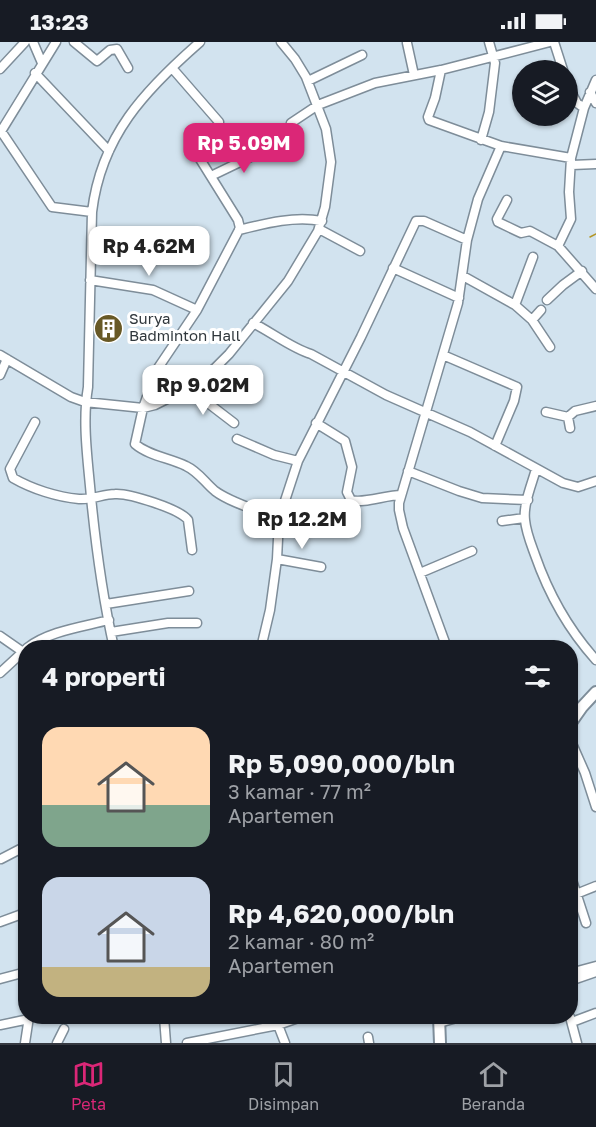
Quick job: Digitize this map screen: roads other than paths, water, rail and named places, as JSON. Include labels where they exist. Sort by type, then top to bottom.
[{"type":"main road","points":[[578,713],[596,693]]},
{"type":"main road","points":[[439,1024],[440,1043]]},
{"type":"street","points":[[0,69],[25,42]]},
{"type":"street","points":[[33,42],[42,63]]},
{"type":"street","points":[[56,42],[1,132],[52,207],[92,212]]},
{"type":"street","points":[[74,42],[97,61],[114,48],[117,49],[128,68]]},
{"type":"street","points":[[112,640],[92,516],[88,472],[85,402],[88,387],[92,212],[98,178],[131,112],[149,90],[199,42]]},
{"type":"street","points":[[0,375],[3,357],[71,397],[85,402],[143,408],[166,401],[215,369],[288,281],[320,225],[331,162],[326,129],[308,81],[282,42]]},
{"type":"street","points":[[481,140],[489,112],[495,57],[489,42]]},
{"type":"street","points":[[291,123],[318,105],[375,83],[441,70],[552,42],[558,60]]},
{"type":"street","points":[[407,43],[414,75]]},
{"type":"street","points":[[308,81],[362,55]]},
{"type":"street","points":[[172,68],[219,122],[195,150],[238,220],[239,230],[197,310],[156,371],[143,408],[135,441],[137,446],[187,466],[215,491],[279,519]]},
{"type":"street","points":[[441,70],[428,119],[432,122],[501,146],[572,162],[596,164]]},
{"type":"street","points":[[35,73],[109,152]]},
{"type":"street","points":[[558,246],[571,219],[572,162],[584,108],[596,80]]},
{"type":"street","points":[[590,92],[596,103]]},
{"type":"street","points":[[578,104],[584,108]]},
{"type":"street","points":[[444,640],[399,510],[401,495],[459,298],[467,240],[478,199],[501,146]]},
{"type":"street","points":[[211,176],[267,149]]},
{"type":"street","points":[[507,200],[497,219],[498,222],[521,233],[530,231],[558,246],[595,285]]},
{"type":"street","points":[[239,230],[298,219],[320,225],[360,251]]},
{"type":"street","points":[[263,640],[270,610],[277,559],[279,519],[298,460],[393,267],[418,220],[467,240]]},
{"type":"street","points":[[515,305],[533,257]]},
{"type":"street","points":[[393,267],[459,298]]},
{"type":"street","points":[[547,300],[582,271]]},
{"type":"street","points":[[463,276],[515,305],[532,320],[550,346]]},
{"type":"street","points":[[90,280],[153,290],[197,310]]},
{"type":"street","points":[[532,320],[541,310]]},
{"type":"street","points":[[253,323],[342,372],[426,414],[463,428],[573,487],[595,483]]},
{"type":"street","points":[[442,355],[517,387],[514,401],[495,446]]},
{"type":"street","points":[[187,387],[234,423]]},
{"type":"street","points":[[568,417],[575,411],[596,406]]},
{"type":"street","points":[[546,412],[568,417]]},
{"type":"street","points":[[568,417],[570,428]]},
{"type":"street","points":[[35,422],[10,469],[13,478],[27,486],[61,495],[92,499],[117,494],[179,512],[188,520],[192,550]]},
{"type":"street","points":[[316,423],[345,441],[352,470],[347,492],[351,500],[358,502],[401,495]]},
{"type":"street","points":[[237,439],[274,455],[298,460]]},
{"type":"street","points":[[536,469],[524,518],[528,534],[544,581],[567,624],[596,660]]},
{"type":"street","points":[[408,471],[459,492],[482,498],[528,500]]},
{"type":"street","points":[[502,521],[524,518]]},
{"type":"street","points":[[420,573],[472,551]]},
{"type":"street","points":[[277,559],[321,567]]},
{"type":"street","points":[[106,604],[189,591]]},
{"type":"street","points":[[40,640],[109,620]]},
{"type":"street","points":[[111,632],[168,623],[197,623]]},
{"type":"street","points":[[0,636],[18,646]]},
{"type":"street","points":[[0,673],[18,656]]},
{"type":"street","points":[[578,757],[596,807]]},
{"type":"street","points":[[1,859],[18,850]]},
{"type":"street","points":[[578,893],[596,886]]},
{"type":"street","points":[[578,900],[586,923]]},
{"type":"street","points":[[0,922],[18,915]]},
{"type":"street","points":[[578,971],[596,966]]},
{"type":"street","points":[[578,978],[596,972]]},
{"type":"street","points":[[0,979],[18,974]]},
{"type":"street","points":[[578,1018],[596,1013]]},
{"type":"street","points":[[0,1025],[18,1021]]},
{"type":"street","points":[[25,1043],[28,1024]]},
{"type":"street","points":[[165,1024],[166,1043]]},
{"type":"street","points":[[188,1043],[227,1039],[281,1024]]},
{"type":"street","points":[[572,1024],[577,1043]]},
{"type":"street","points":[[278,1025],[285,1043]]},
{"type":"street","points":[[57,1043],[64,1029]]},
{"type":"waterway","points":[[590,237],[596,234]]},
{"type":"place","name":"Surya Badminton Hall","points":[[108,328]]}]
